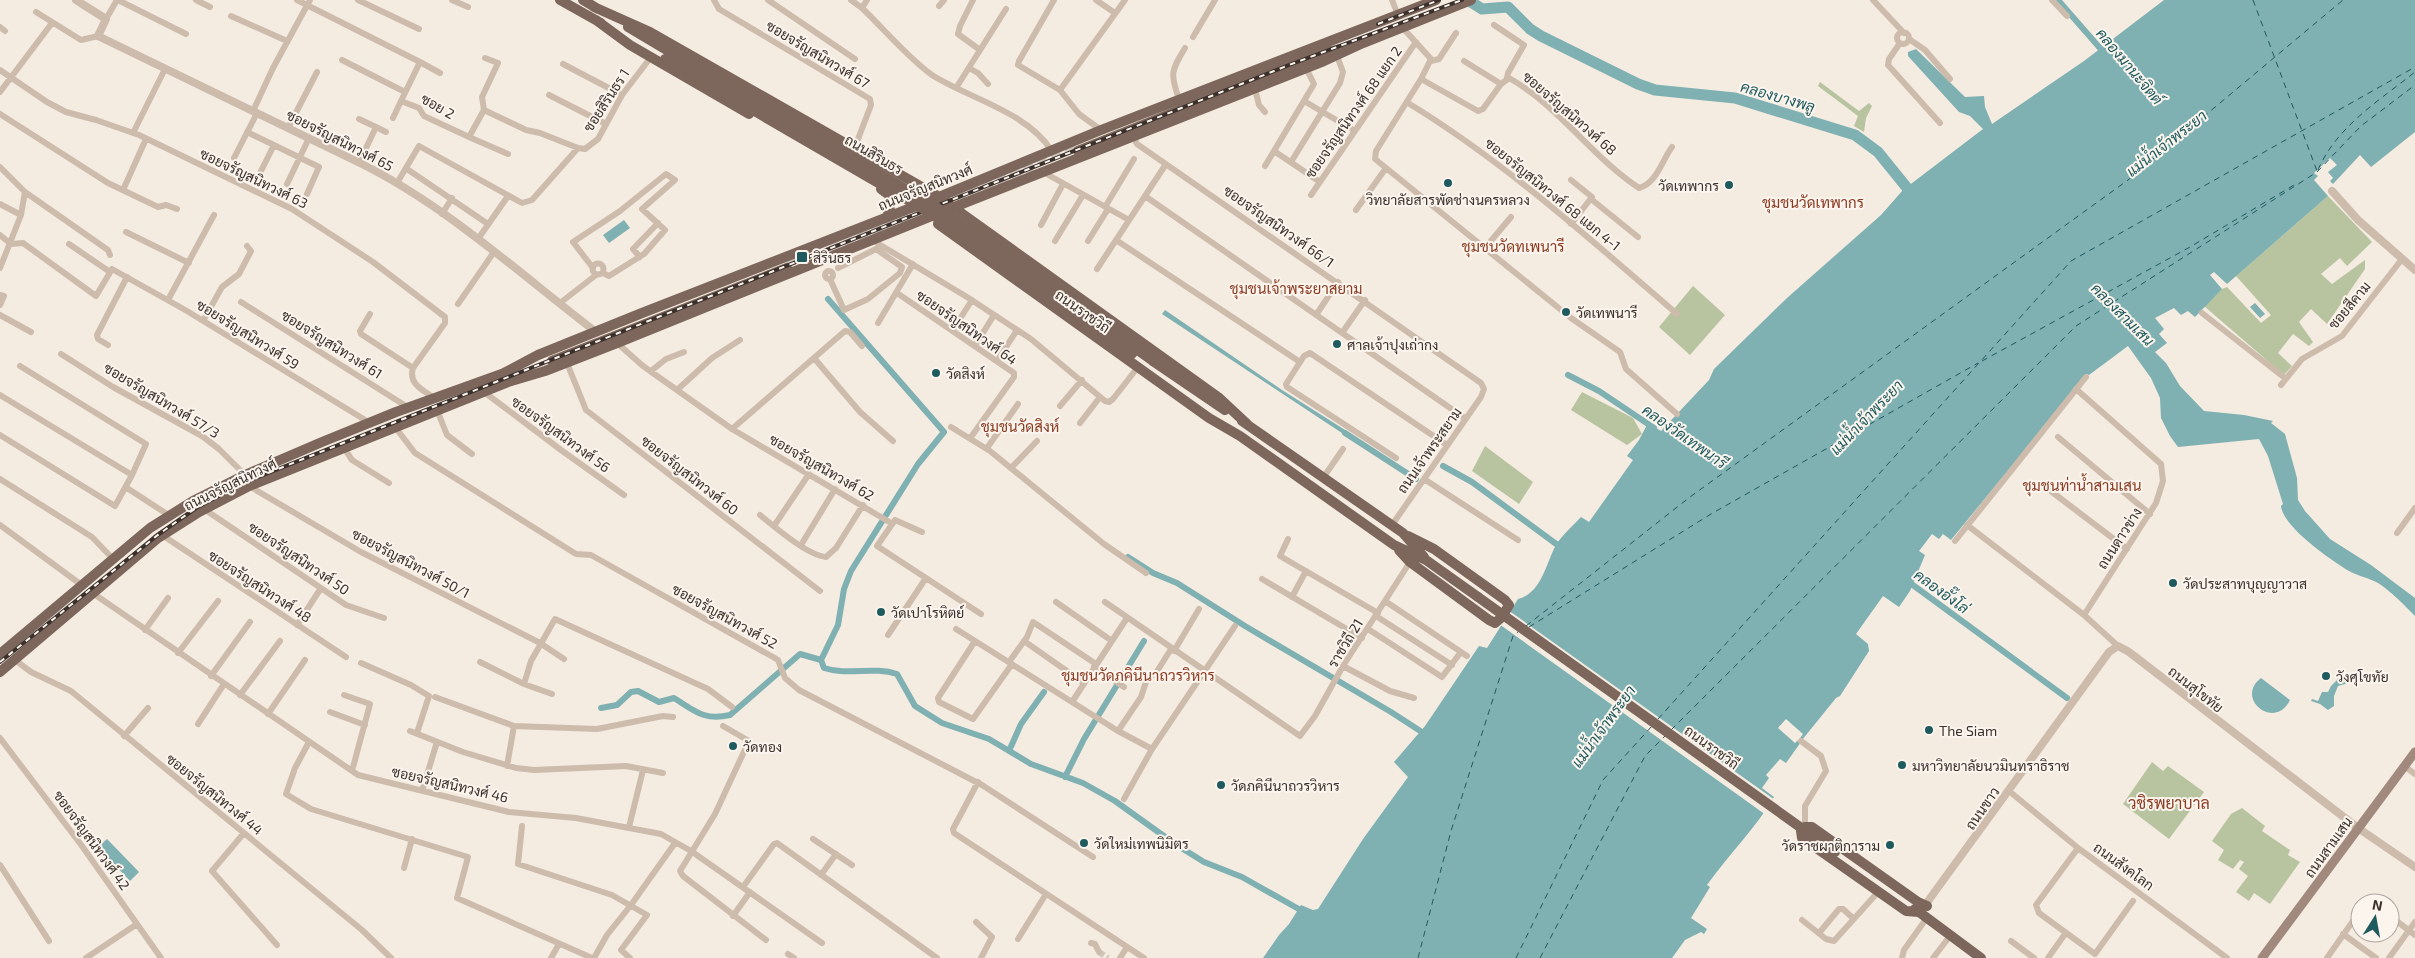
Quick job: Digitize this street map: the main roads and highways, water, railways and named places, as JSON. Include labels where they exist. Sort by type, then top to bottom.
[{"type":"main road","name":"ถนนสิรินธร","points":[[560,0],[668,56]]},
{"type":"main road","name":"ถนนสิรินธร","points":[[583,0],[668,56],[930,213],[1147,365]]},
{"type":"main road","name":"ถนนจรัญสนิทวงศ์","points":[[0,672],[162,535],[249,486],[484,392],[538,355],[939,197],[1179,99],[1436,0]]},
{"type":"main road","name":"ถนนจรัญสนิทวงศ์","points":[[3,651],[150,528],[206,494],[245,476],[434,398],[567,363],[617,344],[928,217],[1337,56],[1362,43],[1468,1]]},
{"type":"main road","name":"ถนนสิรินธร","points":[[594,7],[650,32],[855,147],[954,207]]},
{"type":"main road","name":"ถนนสิรินธร","points":[[596,20],[615,35],[651,57],[912,207]]},
{"type":"main road","name":"ถนนจรัญสนิทวงศ์","points":[[1358,31],[1077,149],[1320,54],[1362,43]]},
{"type":"main road","points":[[824,156],[841,155],[843,151],[839,138]]},
{"type":"main road","points":[[1016,164],[1013,170],[1014,175],[1029,178]]},
{"type":"main road","points":[[881,189],[892,200],[887,217]]},
{"type":"main road","name":"ถนนราชวิถี","points":[[912,207],[1147,365],[1211,411],[1240,436],[1394,545],[1426,560],[1478,596],[1835,852],[1924,912],[1950,936],[1981,958]]},
{"type":"main road","name":"ถนนราชวิถี","points":[[954,207],[1218,397],[1248,424]]},
{"type":"main road","points":[[802,250],[812,249],[818,253],[817,260],[813,264]]},
{"type":"main road","name":"ถนนจรัญสนิทวงศ์","points":[[506,378],[543,365],[787,265]]},
{"type":"main road","name":"ถนนราชวิถี","points":[[1147,365],[1248,424],[1403,533],[1426,560]]},
{"type":"main road","points":[[206,494],[209,507]]},
{"type":"main road","points":[[1394,545],[1410,562],[1476,611],[1495,623],[1502,617],[1509,607],[1508,603],[1434,549],[1403,533]]},
{"type":"main road","points":[[3,651],[15,660]]},
{"type":"main road","name":"ถนนสามเสน","points":[[2262,958],[2415,752]]},
{"type":"main road","points":[[1805,827],[1812,827],[1918,902],[1924,912],[1906,911],[1802,838],[1801,831],[1805,827]]},
{"type":"water","points":[[2164,0],[2415,0],[2415,132],[2371,167],[2360,155],[2333,184],[2330,181],[2333,178],[2328,172],[2337,165],[2330,158],[2314,173],[2318,176],[2314,180],[2328,196],[2227,284],[2214,272],[2210,275],[2222,289],[2195,317],[2188,311],[2181,315],[2174,308],[2155,318],[2164,329],[2159,334],[2167,343],[2155,352],[2166,363],[2180,386],[2204,411],[2244,415],[2273,421],[2271,423],[2285,434],[2297,478],[2298,500],[2305,511],[2330,539],[2371,565],[2415,598],[2415,616],[2398,599],[2375,581],[2352,573],[2320,551],[2290,523],[2281,506],[2283,504],[2268,456],[2259,439],[2178,447],[2161,418],[2160,398],[2151,378],[2128,346],[2089,375],[2087,374],[1951,540],[1943,534],[1939,539],[1932,534],[1919,551],[1925,555],[1910,591],[1899,607],[1883,596],[1856,634],[1868,644],[1869,651],[1840,696],[1836,698],[1802,740],[1800,738],[1802,734],[1786,720],[1779,727],[1795,742],[1798,740],[1801,742],[1786,763],[1780,759],[1766,775],[1769,778],[1762,788],[1774,797],[1759,820],[1707,885],[1710,887],[1691,918],[1707,929],[1704,934],[1701,932],[1685,940],[1672,958],[1263,958],[1301,905],[1313,910],[1318,909],[1363,839],[1408,777],[1394,762],[1425,726],[1479,646],[1487,648],[1518,599],[1531,592],[1536,586],[1544,573],[1555,546],[1562,537],[1581,517],[1589,522],[1633,460],[1627,456],[1639,440],[1648,423],[1661,431],[1709,380],[1714,369],[1787,298],[1881,215],[1903,190],[1983,129],[1970,116],[1959,112],[1908,56],[1908,52],[1916,49],[1965,97],[1984,96],[1985,107],[1992,124],[2084,61]]},
{"type":"water","points":[[624,220],[630,228],[609,243],[603,235]]},
{"type":"water","points":[[2255,303],[2265,314],[2260,318],[2250,307]]},
{"type":"water","points":[[1165,310],[1282,390],[1353,435],[1351,439],[1162,314]]},
{"type":"water","points":[[2337,674],[2344,679],[2344,674],[2350,674],[2352,682],[2338,686],[2334,696],[2334,706],[2328,710],[2320,704],[2311,701],[2312,699],[2318,701],[2322,692],[2328,692],[2337,680]]},
{"type":"water","points":[[2261,678],[2290,700],[2283,709],[2275,713],[2267,712],[2254,702],[2252,695],[2254,686]]},
{"type":"water","points":[[107,839],[139,872],[130,881],[98,847]]},
{"type":"waterway","name":"คลองบางพลู","points":[[1468,0],[1482,9],[1508,7],[1530,29],[1541,36],[1638,84],[1655,90],[1735,98],[1855,135],[1878,152],[1916,199]]},
{"type":"waterway","name":"คลองมานะจิตต์","points":[[2058,0],[2106,55]]},
{"type":"waterway","points":[[828,299],[944,432],[918,464],[851,571],[844,589],[838,625],[821,660],[824,668],[842,671],[879,671],[897,674],[915,706],[942,723],[989,739],[1031,764],[1083,783],[1115,801],[1175,844],[1204,862],[1242,877],[1304,912]]},
{"type":"waterway","name":"คลองวัดเทพนารี","points":[[1568,375],[1599,391],[1654,428]]},
{"type":"waterway","points":[[1345,433],[1416,479]]},
{"type":"waterway","points":[[1443,466],[1472,482],[1563,549]]},
{"type":"waterway","points":[[1128,557],[1153,573],[1177,583],[1428,736]]},
{"type":"waterway","name":"คลองอั๊งโล่","points":[[1906,580],[2067,698]]},
{"type":"waterway","points":[[1065,777],[1084,739],[1144,641]]},
{"type":"waterway","points":[[601,708],[617,705],[631,692],[638,691],[659,702],[674,698],[700,714],[721,717],[730,715],[800,654],[821,660]]},
{"type":"waterway","points":[[1009,751],[1021,724],[1044,692]]},
{"type":"tunnel","points":[[1023,167],[1076,146]]},
{"type":"tunnel","points":[[817,256],[1033,169]]},
{"type":"tunnel","points":[[786,262],[822,248]]},
{"type":"tunnel","points":[[1099,952],[1108,958]]},
{"type":"railway","points":[[1378,24],[1439,0]]},
{"type":"railway","points":[[0,662],[159,534],[196,508],[243,483],[1289,65],[1462,0]]},
{"type":"place","name":"วิทยาลัยสารพัดช่างนครหลวง","points":[[1448,183]]},
{"type":"place","name":"วัดเทพากร","points":[[1729,185]]},
{"type":"place","name":"สิรินธร","points":[[802,257]]},
{"type":"place","name":"วัดเทพนารี","points":[[1566,312]]},
{"type":"place","name":"ศาลเจ้าปุงเถ่ากง","points":[[1337,344]]},
{"type":"place","name":"วัดสิงห์","points":[[936,373]]},
{"type":"place","name":"วัดประสาทบุญญาวาส","points":[[2173,583]]},
{"type":"place","name":"วัดเปาโรหิตย์","points":[[881,612]]},
{"type":"place","name":"วังศุโขทัย","points":[[2326,676]]},
{"type":"place","name":"The Siam","points":[[1929,730]]},
{"type":"place","name":"วัดทอง","points":[[733,746]]},
{"type":"place","name":"มหาวิทยาลัยนวมินทราธิราช","points":[[1902,765]]},
{"type":"place","name":"วัดภคินีนาถวรวิหาร","points":[[1221,785]]},
{"type":"place","name":"วัดใหม่เทพนิมิตร","points":[[1084,843]]},
{"type":"place","name":"วัดราชผาติการาม","points":[[1890,845]]},
{"type":"district","name":"ชุมชนวัดเทพากร","points":[[1813,202]]},
{"type":"district","name":"ชุมชนวัดทเพนารี","points":[[1513,246]]},
{"type":"district","name":"ชุมชนเจ้าพระยาสยาม","points":[[1296,288]]},
{"type":"district","name":"ชุมชนวัดสิงห์","points":[[1020,426]]},
{"type":"district","name":"ชุมชนท่าน้ำสามเสน","points":[[2082,485]]},
{"type":"district","name":"ชุมชนวัดภคินีนาถวรวิหาร","points":[[1138,675]]},
{"type":"district","name":"วชิรพยาบาล","points":[[2169,802]]},
{"type":"water label","name":"แม่น้ำเจ้าพระยา","points":[[2166,143]]},
{"type":"water label","name":"คลองสามเสน","points":[[2123,314]]},
{"type":"water label","name":"แม่น้ำเจ้าพระยา","points":[[1866,417]]},
{"type":"water label","name":"แม่น้ำเจ้าพระยา","points":[[1603,726]]}]
